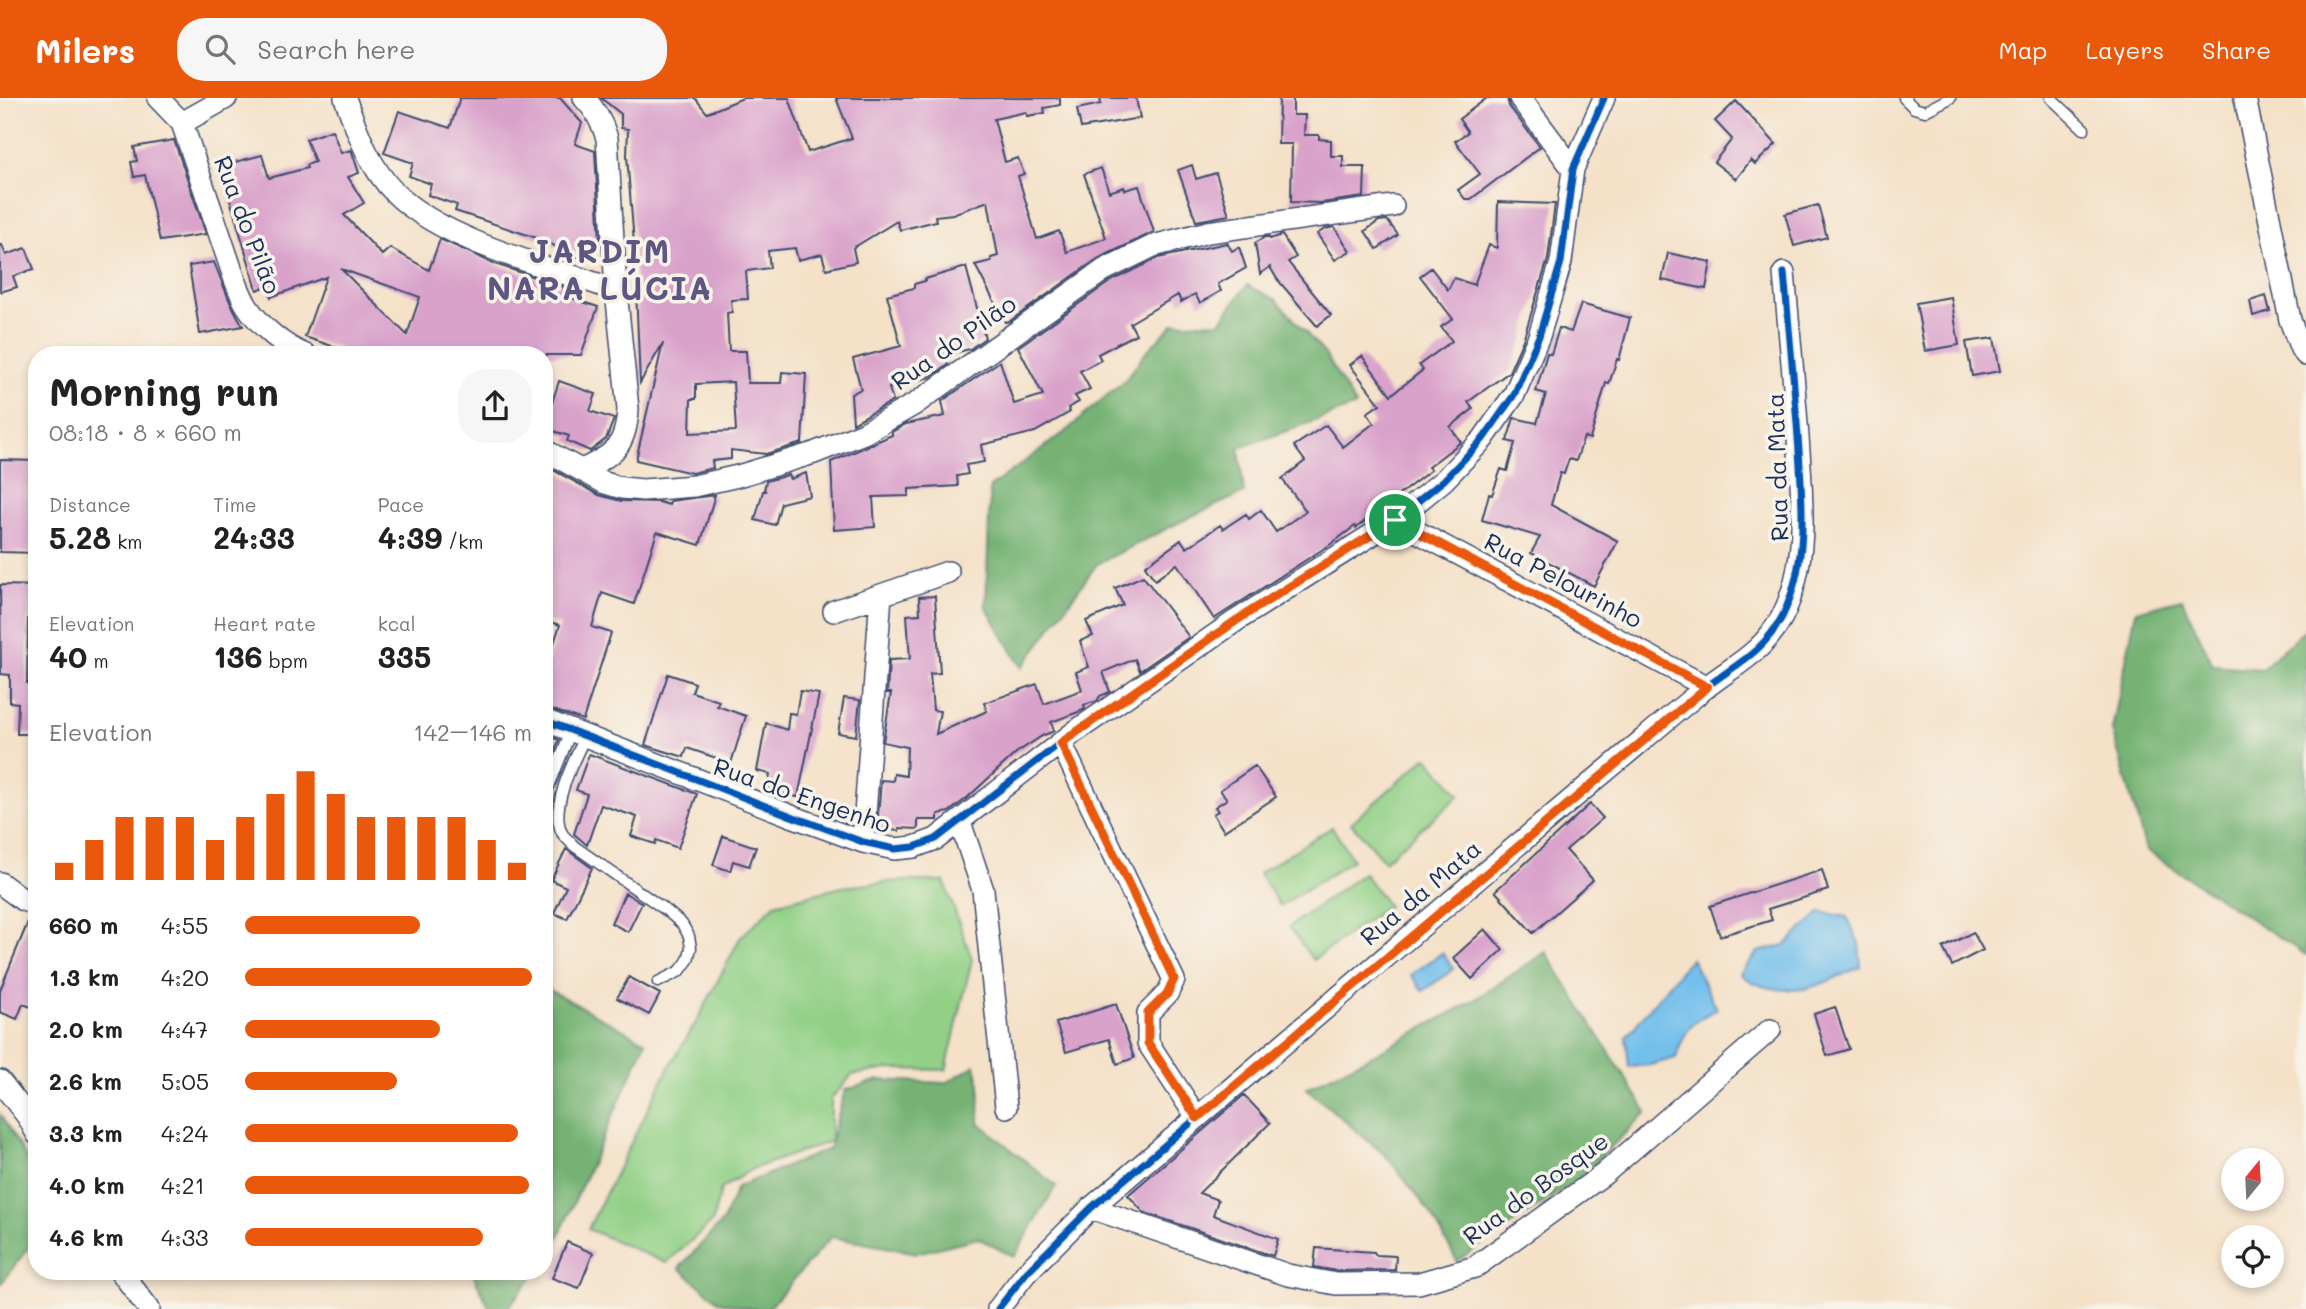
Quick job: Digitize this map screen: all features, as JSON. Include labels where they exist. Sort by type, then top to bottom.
[{"type":"street","name":"Rua do Pilão","points":[[158,98],[182,123],[235,281],[247,305],[263,325],[288,346]]},
{"type":"street","points":[[182,123],[226,98]]},
{"type":"street","points":[[345,98],[371,161],[395,193],[430,219],[482,244],[616,290]]},
{"type":"street","points":[[582,470],[609,457],[622,443],[627,428],[628,410],[616,290],[607,138],[602,121],[584,98]]},
{"type":"street","points":[[1520,98],[1573,169]]},
{"type":"street","name":"Rua do Engenho","points":[[553,724],[863,842],[895,849],[914,847],[936,839],[1061,743],[1237,620],[1395,520],[1444,480],[1483,439],[1514,395],[1539,336],[1561,262],[1573,169],[1604,98]]},
{"type":"street","points":[[2245,98],[2290,320],[2306,355]]},
{"type":"street","name":"Rua do Pilão","points":[[553,455],[605,483],[622,488],[643,490],[694,486],[738,477],[814,453],[864,433],[915,404],[1104,270],[1153,246],[1208,232],[1393,206]]},
{"type":"street","name":"Rua da Mata","points":[[998,1309],[1026,1273],[1091,1208],[1707,687],[1741,665],[1764,643],[1781,618],[1795,582],[1802,541],[1802,500],[1784,273]]},
{"type":"street","name":"Rua Pelourinho","points":[[1395,520],[1707,687]]},
{"type":"street","points":[[834,611],[948,572]]},
{"type":"street","points":[[863,842],[881,595]]},
{"type":"street","points":[[1061,743],[1174,979],[1167,994],[1148,1013],[1148,1043],[1197,1118]]},
{"type":"street","points":[[960,822],[983,890],[1006,1107]]},
{"type":"street","points":[[0,883],[28,902]]},
{"type":"street","name":"Rua do Bosque","points":[[1091,1208],[1288,1275],[1336,1284],[1419,1283],[1475,1267],[1594,1182],[1770,1030]]},
{"type":"street","points":[[0,1082],[28,1117]]},
{"type":"street","points":[[127,1280],[149,1309]]},
{"type":"lane","points":[[1904,98],[1914,108],[1924,111],[1950,98]]},
{"type":"lane","points":[[2051,98],[2084,129]]},
{"type":"lane","points":[[553,782],[578,734]]},
{"type":"lane","points":[[578,734],[558,818],[562,834],[574,846],[681,923],[689,936],[691,948],[688,960],[680,971],[658,982]]},
{"type":"green space","points":[[1247,285],[1277,300],[1325,354],[1356,406],[1239,448],[1244,493],[1097,564],[1022,668],[986,607],[990,487],[1065,432],[1127,378],[1146,352],[1174,323],[1220,322]]},
{"type":"green space","points":[[2182,599],[2213,665],[2262,669],[2306,629],[2306,955],[2146,850],[2112,730],[2136,611]]},
{"type":"green space","points":[[1427,757],[1460,795],[1384,861],[1351,823]]},
{"type":"green space","points":[[1332,827],[1353,860],[1280,906],[1259,873]]},
{"type":"green space","points":[[1364,873],[1388,906],[1313,960],[1289,927]]},
{"type":"green space","points":[[898,881],[944,881],[972,959],[946,1070],[888,1069],[852,1075],[831,1099],[831,1141],[752,1169],[721,1189],[712,1222],[666,1263],[588,1229],[668,1069],[697,1021],[740,938],[775,904],[842,887]]},
{"type":"green space","points":[[1546,952],[1647,1112],[1577,1180],[1457,1261],[1431,1214],[1386,1156],[1306,1088],[1471,1002]]},
{"type":"green space","points":[[553,992],[646,1042],[553,1249]]},
{"type":"green space","points":[[975,1065],[980,1085],[979,1123],[1056,1186],[1014,1257],[978,1238],[917,1253],[831,1237],[768,1309],[753,1309],[719,1302],[679,1268],[723,1221],[737,1187],[829,1149],[845,1090],[879,1080],[946,1083]]},
{"type":"green space","points":[[0,1114],[28,1161],[28,1248],[0,1285]]},
{"type":"green space","points":[[476,1280],[530,1280],[507,1309],[490,1309]]},
{"type":"water","points":[[1821,912],[1847,917],[1859,943],[1861,967],[1817,986],[1795,990],[1762,986],[1740,974],[1758,952],[1785,945]]},
{"type":"water","points":[[1442,953],[1454,969],[1423,991],[1411,975]]},
{"type":"water","points":[[1691,958],[1717,1009],[1690,1028],[1676,1058],[1629,1067],[1626,1037]]},
{"type":"building","points":[[460,98],[560,98],[582,123],[575,144],[595,151],[600,241],[590,254],[580,258],[546,241],[455,211],[457,205],[428,195],[431,184],[409,176],[413,163],[384,153],[399,111],[450,128]]},
{"type":"building","points":[[601,98],[695,98],[707,113],[743,98],[789,98],[808,152],[852,138],[836,98],[1060,98],[1060,105],[1044,108],[1045,113],[1027,116],[1026,112],[994,119],[1005,162],[1018,158],[1024,174],[1018,176],[1037,239],[1059,231],[1067,252],[1106,238],[1084,174],[1101,168],[1109,192],[1139,186],[1154,232],[1097,259],[1005,322],[975,265],[991,261],[991,258],[998,256],[988,201],[953,214],[935,216],[936,221],[900,230],[897,221],[853,248],[856,262],[826,269],[822,254],[798,260],[795,248],[768,251],[770,268],[746,271],[748,299],[731,300],[732,312],[727,313],[729,351],[746,351],[748,383],[781,383],[782,372],[806,374],[802,443],[766,454],[731,450],[731,459],[712,461],[713,468],[692,473],[636,460],[663,343],[640,383],[627,156],[628,129],[621,128],[621,114]],"holes":[[[733,382],[736,431],[690,433],[691,399],[696,399],[696,384]]]},
{"type":"building","points":[[1100,98],[1136,98],[1140,118],[1081,128],[1077,109],[1101,104]]},
{"type":"building","points":[[1279,98],[1293,98],[1293,115],[1305,115],[1304,135],[1319,135],[1319,139],[1331,140],[1331,156],[1343,156],[1343,167],[1365,167],[1364,197],[1321,203],[1291,202],[1292,144],[1278,144]]},
{"type":"building","points":[[1487,98],[1507,98],[1509,106],[1540,147],[1471,199],[1465,199],[1458,190],[1480,174],[1455,141],[1468,132],[1459,119]]},
{"type":"building","points":[[1736,101],[1776,144],[1755,164],[1751,160],[1736,179],[1714,162],[1732,139],[1715,121]]},
{"type":"building","points":[[332,130],[341,153],[351,150],[359,173],[348,177],[364,203],[344,215],[382,255],[390,248],[429,270],[440,239],[495,264],[564,287],[562,295],[598,307],[581,355],[553,355],[553,346],[332,346],[305,337],[326,277],[271,297],[268,286],[257,290],[220,166],[262,155],[269,178],[307,168],[306,165],[315,162],[306,139]],"holes":[[[341,269],[420,297],[407,335]]]},
{"type":"building","points":[[174,140],[206,234],[160,241],[145,175],[134,177],[131,162],[137,161],[134,147]]},
{"type":"building","points":[[1192,165],[1196,179],[1216,173],[1229,215],[1196,221],[1178,170]]},
{"type":"building","points":[[1498,202],[1555,204],[1548,259],[1523,340],[1509,372],[1468,402],[1473,409],[1450,427],[1461,442],[1428,467],[1431,470],[1356,528],[1355,526],[1214,619],[1177,564],[1155,580],[1145,566],[1181,540],[1187,548],[1220,525],[1223,529],[1246,514],[1249,519],[1261,510],[1276,532],[1306,511],[1282,479],[1305,461],[1294,446],[1326,425],[1343,447],[1374,423],[1367,413],[1380,404],[1350,365],[1362,356],[1391,395],[1423,370],[1419,365],[1452,341],[1441,327],[1453,319],[1420,276],[1431,268],[1448,290],[1454,278],[1474,285],[1489,245],[1497,248]]},
{"type":"building","points":[[1818,205],[1827,237],[1794,246],[1785,214]]},
{"type":"building","points":[[1387,220],[1398,235],[1377,249],[1365,231],[1379,221]]},
{"type":"building","points":[[1334,227],[1350,251],[1335,260],[1317,234]]},
{"type":"building","points":[[1282,235],[1296,257],[1288,262],[1331,315],[1317,326],[1270,267],[1260,274],[1255,243],[1265,237],[1270,239]]},
{"type":"building","points":[[1227,243],[1232,251],[1239,247],[1246,268],[1218,284],[1221,291],[1200,303],[1195,294],[1181,302],[1178,295],[1130,323],[1136,334],[1098,354],[1101,360],[1080,371],[1090,389],[1075,396],[1079,402],[1068,408],[1070,412],[1035,432],[981,445],[984,462],[966,465],[968,474],[957,476],[958,486],[909,489],[909,496],[873,497],[875,527],[834,530],[831,462],[892,435],[892,432],[906,424],[945,416],[942,401],[1000,361],[1014,404],[1043,395],[1018,347],[1111,281],[1158,258]]},
{"type":"building","points":[[0,245],[6,255],[26,248],[34,269],[13,276],[17,287],[0,292]]},
{"type":"building","points":[[1668,253],[1711,262],[1706,289],[1662,280]]},
{"type":"building","points":[[214,262],[243,326],[200,334],[189,266]]},
{"type":"building","points":[[966,267],[985,338],[970,349],[945,355],[948,365],[930,377],[889,388],[893,401],[853,423],[851,394],[861,389],[853,359],[901,346],[887,295],[914,288],[914,284],[925,279]]},
{"type":"building","points":[[2266,296],[2270,311],[2253,316],[2250,301]]},
{"type":"building","points":[[1951,297],[1959,345],[1925,351],[1916,303]]},
{"type":"building","points":[[1581,304],[1630,318],[1619,360],[1617,359],[1609,384],[1606,383],[1590,439],[1584,437],[1576,461],[1569,459],[1564,474],[1560,473],[1551,505],[1618,541],[1594,586],[1531,553],[1540,537],[1482,520],[1489,494],[1492,495],[1501,469],[1507,471],[1515,443],[1507,441],[1514,418],[1537,423],[1546,394],[1536,391],[1547,353],[1551,354],[1559,328],[1571,332]]},
{"type":"building","points":[[1994,338],[2000,371],[1972,376],[1966,342]]},
{"type":"building","points":[[559,381],[596,394],[590,411],[614,419],[606,439],[590,451],[567,441],[569,436],[553,431],[553,400]]},
{"type":"building","points":[[0,460],[28,461],[28,553],[0,552]]},
{"type":"building","points":[[553,470],[599,495],[621,501],[659,502],[669,505],[670,501],[715,495],[700,545],[657,532],[634,604],[602,593],[592,627],[611,633],[583,720],[553,710],[553,646],[560,625],[553,623]]},
{"type":"building","points":[[806,473],[810,496],[781,503],[775,525],[755,520],[763,491],[766,491],[766,481],[788,475],[790,479]]},
{"type":"building","points":[[1143,576],[1189,637],[1140,671],[1135,659],[1103,672],[1110,692],[1100,696],[1097,701],[1084,705],[1085,709],[1051,722],[1054,731],[1016,753],[967,798],[949,812],[938,814],[938,820],[918,820],[918,829],[899,828],[899,831],[877,828],[881,780],[893,781],[894,774],[906,776],[907,747],[883,742],[891,693],[887,693],[889,660],[910,659],[907,615],[920,614],[919,597],[935,596],[940,673],[930,674],[933,710],[940,711],[936,734],[987,711],[984,703],[1037,684],[1044,704],[1082,690],[1076,672],[1089,667],[1080,641],[1093,636],[1086,621],[1123,605],[1115,588]]},
{"type":"building","points":[[0,585],[28,586],[28,734],[17,734],[18,703],[10,702],[10,675],[1,674]]},
{"type":"building","points":[[668,674],[695,683],[692,692],[719,701],[717,706],[746,716],[731,763],[687,748],[684,757],[645,745]]},
{"type":"building","points":[[800,691],[819,694],[798,797],[767,791],[770,774],[757,771],[766,723],[787,730],[789,713],[796,714]]},
{"type":"building","points":[[844,698],[860,700],[856,736],[838,733]]},
{"type":"building","points":[[553,738],[559,740],[553,755]]},
{"type":"building","points":[[589,754],[697,794],[678,848],[656,840],[655,844],[631,836],[637,817],[601,805],[587,845],[574,834],[587,794],[576,790]]},
{"type":"building","points":[[1255,766],[1276,797],[1224,831],[1213,814],[1218,811],[1215,807],[1227,799],[1220,790]]},
{"type":"building","points":[[1590,804],[1603,818],[1566,850],[1593,880],[1533,933],[1495,891]]},
{"type":"building","points":[[723,836],[756,847],[749,866],[733,861],[730,871],[713,865]]},
{"type":"building","points":[[566,849],[592,868],[567,919],[554,913],[566,887],[553,881]]},
{"type":"building","points":[[1822,870],[1828,890],[1768,909],[1772,920],[1720,936],[1710,906]]},
{"type":"building","points":[[625,893],[642,903],[628,932],[611,923]]},
{"type":"building","points":[[28,922],[28,1006],[23,1004],[17,1019],[0,1012],[0,990]]},
{"type":"building","points":[[1485,929],[1503,950],[1472,979],[1453,958]]},
{"type":"building","points":[[1973,932],[1983,950],[1952,966],[1943,948]]},
{"type":"building","points":[[629,977],[660,994],[649,1015],[617,998]]},
{"type":"building","points":[[1116,1004],[1134,1058],[1117,1064],[1109,1039],[1066,1052],[1056,1023]]},
{"type":"building","points":[[1835,1007],[1849,1049],[1827,1056],[1814,1014]]},
{"type":"building","points":[[1244,1095],[1270,1123],[1199,1193],[1218,1200],[1213,1215],[1278,1239],[1273,1256],[1143,1212],[1128,1195]]},
{"type":"building","points":[[567,1242],[593,1253],[579,1288],[553,1278]]},
{"type":"building","points":[[1316,1248],[1396,1256],[1395,1270],[1337,1271],[1314,1267]]},
{"type":"cycle path","points":[[553,723],[863,842],[895,849],[914,847],[936,839],[1076,731],[1237,620],[1395,520],[1444,480],[1483,439],[1514,395],[1539,336],[1561,262],[1573,169],[1604,98]]},
{"type":"cycle path","points":[[998,1309],[1026,1273],[1091,1208],[1665,721],[1747,658],[1774,630],[1791,596],[1797,574],[1802,528],[1800,460],[1784,273]]},
{"type":"district","name":"JARDIM NARA LÚCIA","points":[[600,270]]},
{"type":"route","points":[[1395,520],[1707,687],[1197,1118],[1148,1043],[1148,1013],[1167,994],[1174,979],[1061,743],[1237,620],[1395,520]]}]
